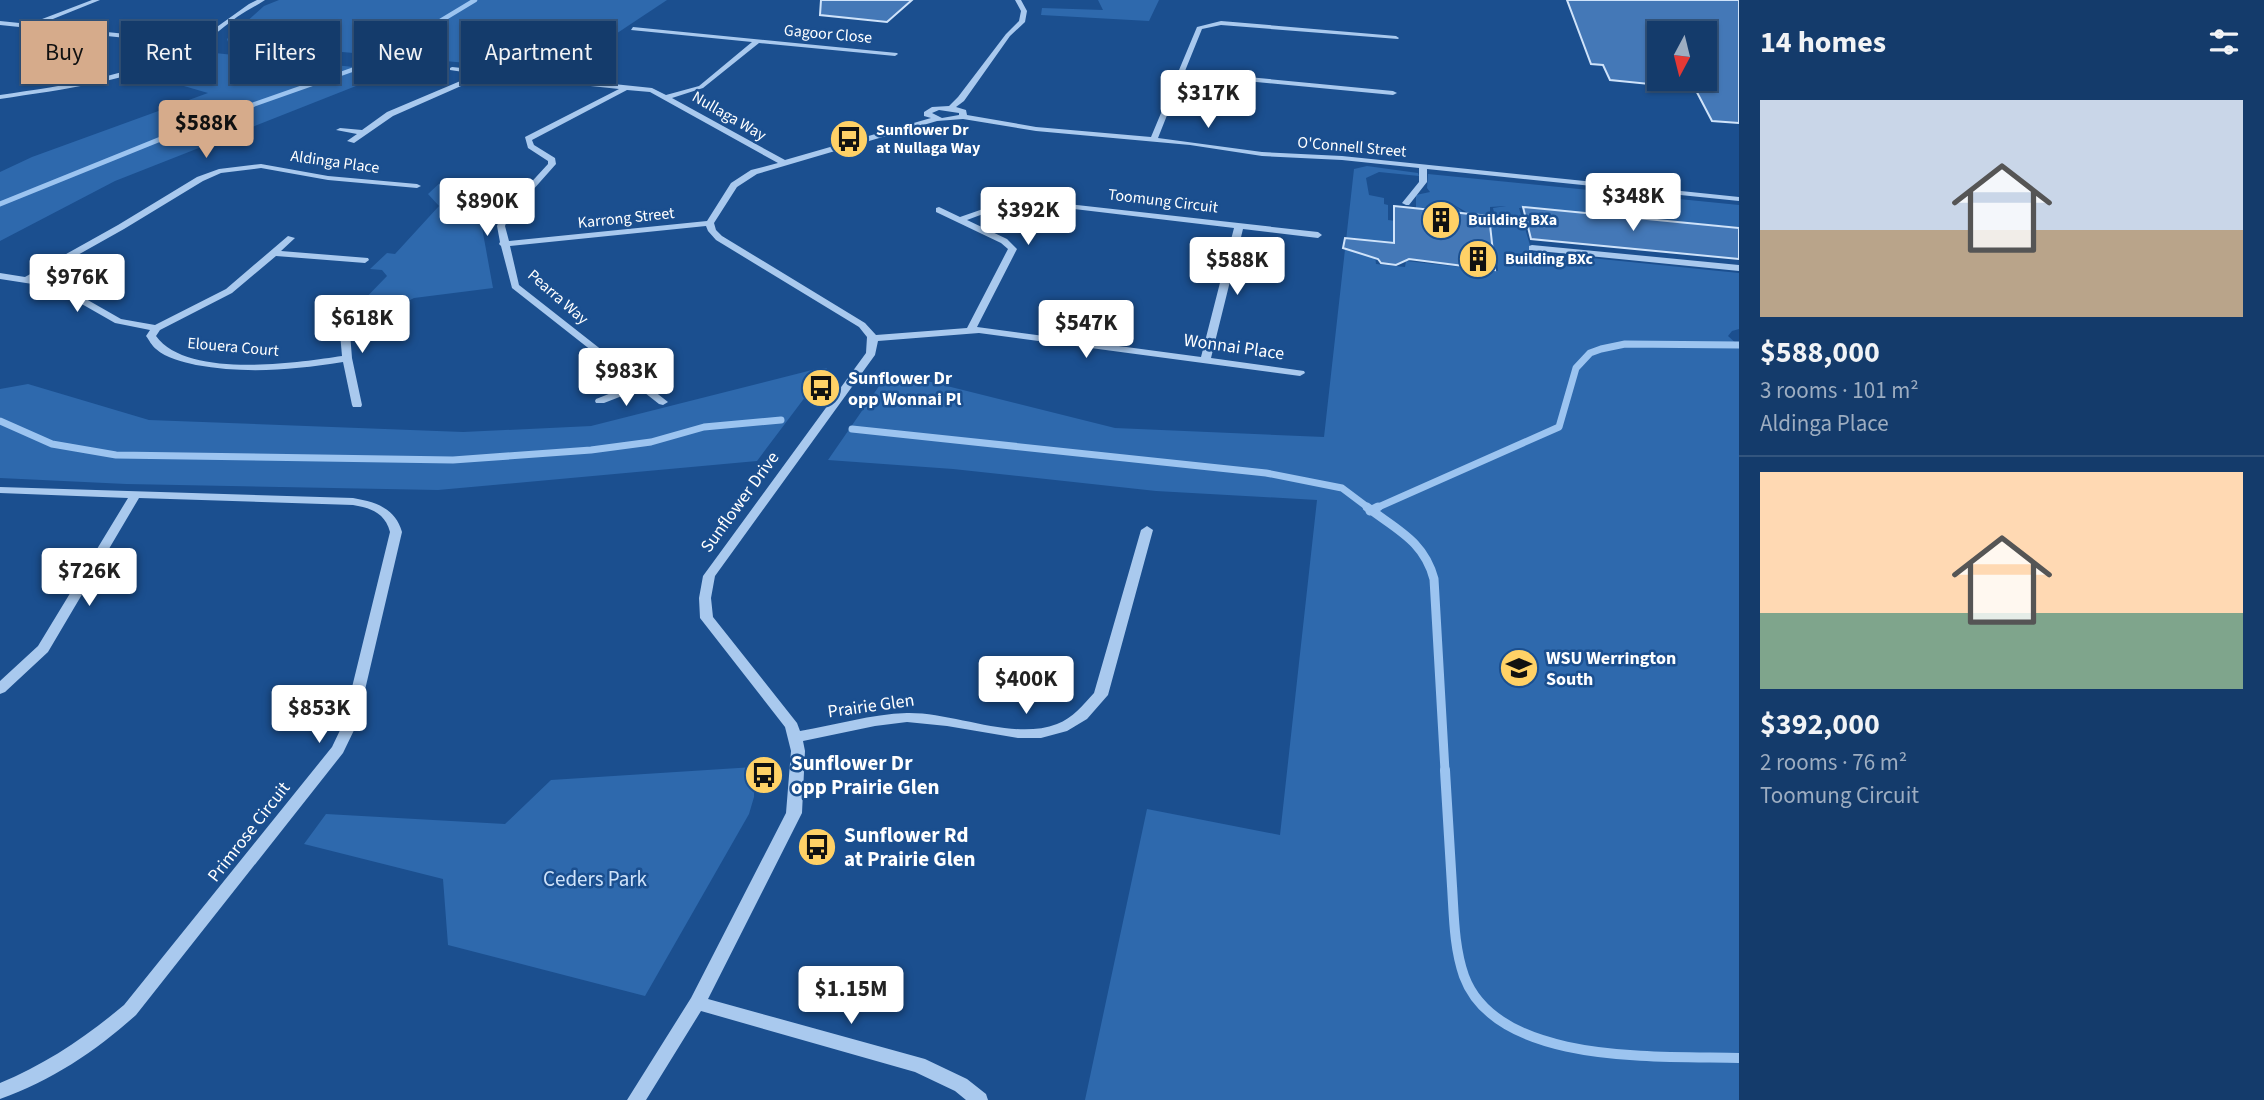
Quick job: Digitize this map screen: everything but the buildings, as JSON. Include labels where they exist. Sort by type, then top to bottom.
[{"type":"street","points":[[43,21],[97,0]]},
{"type":"street","points":[[216,30],[235,14],[262,0]]},
{"type":"street","points":[[950,108],[961,99],[1009,35],[1022,22],[1024,11],[1018,0]]},
{"type":"street","points":[[623,36],[643,22]]},
{"type":"street","points":[[0,23],[21,25]]},
{"type":"street","points":[[1154,139],[1199,28],[1207,24],[1395,38]]},
{"type":"street","name":"Gagoor Close","points":[[633,29],[895,54]]},
{"type":"street","name":"Gagoor Close","points":[[667,97],[701,87],[758,41]]},
{"type":"street","name":"Nullaga Way","points":[[452,69],[461,70]]},
{"type":"street","points":[[1180,73],[1393,93]]},
{"type":"street","points":[[0,97],[121,74]]},
{"type":"street","points":[[351,141],[390,114],[461,83]]},
{"type":"street","name":"Nullaga Way","points":[[598,84],[652,90],[784,163]]},
{"type":"street","name":"Pearra Way","points":[[626,87],[528,139],[531,146],[552,160],[552,164],[501,222],[503,244],[515,286],[663,402]]},
{"type":"street","points":[[936,119],[929,116],[928,112],[950,108],[963,111],[963,117]]},
{"type":"street","name":"O'Connell Street","points":[[936,119],[948,121],[963,117],[1036,129],[1154,139],[1262,154],[1342,158],[1739,199]]},
{"type":"street","points":[[873,338],[862,324],[719,238],[712,231],[710,223],[741,178],[936,119]]},
{"type":"street","points":[[340,130],[362,132]]},
{"type":"street","name":"Aldinga Place","points":[[27,280],[219,170],[261,166],[328,178],[417,186]]},
{"type":"street","points":[[1406,203],[1423,182],[1423,168]]},
{"type":"street","name":"Toomung Circuit","points":[[961,219],[999,205],[1020,202],[1318,235]]},
{"type":"street","points":[[939,210],[1004,241],[1013,249],[971,330]]},
{"type":"street","name":"Karrong Street","points":[[503,244],[710,223]]},
{"type":"street","name":"Toomung Circuit","points":[[1205,360],[1239,226]]},
{"type":"street","name":"Elouera Court","points":[[291,239],[229,291],[156,328],[151,336],[157,347],[174,357],[198,363],[284,368],[346,358]]},
{"type":"street","points":[[1532,248],[1739,268]]},
{"type":"street","points":[[275,253],[365,260]]},
{"type":"street","points":[[0,276],[60,287],[118,321],[156,328]]},
{"type":"street","points":[[357,405],[346,358],[345,333],[371,305]]},
{"type":"street","name":"Wonnai Place","points":[[873,338],[971,330],[1300,373]]},
{"type":"street","name":"Sunflower Drive","points":[[636,1100],[697,1003],[794,813],[796,737],[787,718],[712,627],[705,610],[708,582],[714,567],[871,353],[873,338]]},
{"type":"street","points":[[600,401],[641,385]]},
{"type":"street","name":"Primrose Circuit","points":[[0,489],[355,502],[373,506],[386,513],[395,526],[395,538],[350,724],[338,750],[130,1010],[80,1049],[24,1082],[0,1091]]},
{"type":"street","points":[[0,689],[43,649],[136,494]]},
{"type":"street","name":"Prairie Glen","points":[[796,737],[902,718],[932,719],[1013,734],[1037,733],[1074,722],[1090,710],[1101,695],[1147,530]]},
{"type":"street","points":[[697,1003],[919,1065],[961,1085],[979,1100]]},
{"type":"green space","points":[[279,0],[667,0],[616,34],[616,21],[461,21],[461,62],[447,61],[447,21],[354,21],[354,53],[340,52],[340,21],[247,21],[264,6]]},
{"type":"green space","points":[[1098,0],[1159,0],[1149,21],[1041,15],[1042,8],[1103,10]]},
{"type":"green space","points":[[216,53],[230,55],[230,84],[340,84],[340,66],[354,67],[354,84],[361,84],[115,181],[0,241],[0,172],[32,157],[208,93],[177,84],[216,84]]},
{"type":"green space","name":"WSU Werrington South","points":[[1367,166],[1418,173],[1419,176],[1379,172],[1366,178],[1369,195],[1384,198],[1384,204],[1388,205],[1388,220],[1403,222],[1454,250],[1373,241],[1376,264],[1405,267],[1406,261],[1498,271],[1496,252],[1490,252],[1486,217],[1495,217],[1493,208],[1506,206],[1490,207],[1490,216],[1468,213],[1454,205],[1464,213],[1416,208],[1416,195],[1430,192],[1427,188],[1428,174],[1739,205],[1739,227],[1519,208],[1532,252],[1739,273],[1739,329],[1728,336],[1739,346],[1739,1100],[1085,1100],[1147,809],[1280,835],[1317,500],[1156,491],[953,469],[828,460],[886,376],[923,380],[1115,428],[1324,437],[1354,169]]},
{"type":"green space","points":[[443,180],[510,190],[481,222],[493,288],[414,298],[393,309],[357,307],[387,276],[382,270],[370,269],[387,253],[395,254],[439,206],[428,194]]},
{"type":"green space","points":[[827,368],[757,461],[438,490],[126,484],[0,478],[0,389],[28,384],[149,420],[463,432],[591,426]]},
{"type":"green space","name":"Ceders Park","points":[[754,767],[754,797],[749,814],[645,996],[448,945],[443,879],[304,844],[326,814],[505,824],[551,780]]},
{"type":"waterway","points":[[440,21],[475,0]]},
{"type":"waterway","points":[[173,133],[354,69]]},
{"type":"waterway","points":[[0,204],[178,132]]},
{"type":"waterway","points":[[1374,509],[1559,427],[1576,368],[1590,353],[1625,344],[1739,345]]},
{"type":"waterway","points":[[0,421],[52,444],[116,455],[453,460],[591,450],[651,442],[704,427],[781,420]]},
{"type":"waterway","points":[[852,429],[1266,473],[1342,488],[1370,509]]},
{"type":"waterway","points":[[1367,507],[1372,510]]},
{"type":"waterway","points":[[1374,509],[1378,507]]},
{"type":"waterway","points":[[1372,510],[1408,537],[1424,555],[1434,579],[1445,771]]},
{"type":"waterway","points":[[1445,770],[1456,943],[1464,976],[1482,1005],[1510,1026],[1545,1041],[1585,1050],[1626,1055],[1739,1058]]},
{"type":"place","name":"Sunflower Dr at Nullaga Way","points":[[849,139]]},
{"type":"place","name":"Building BXa","points":[[1441,220]]},
{"type":"place","name":"Building BXc","points":[[1478,259]]},
{"type":"place","name":"Sunflower Dr opp Wonnai Pl","points":[[821,388]]},
{"type":"place","name":"WSU Werrington South","points":[[1519,668]]},
{"type":"place","name":"Sunflower Dr opp Prairie Glen","points":[[764,775]]},
{"type":"place","name":"Sunflower Rd at Prairie Glen","points":[[817,847]]}]
